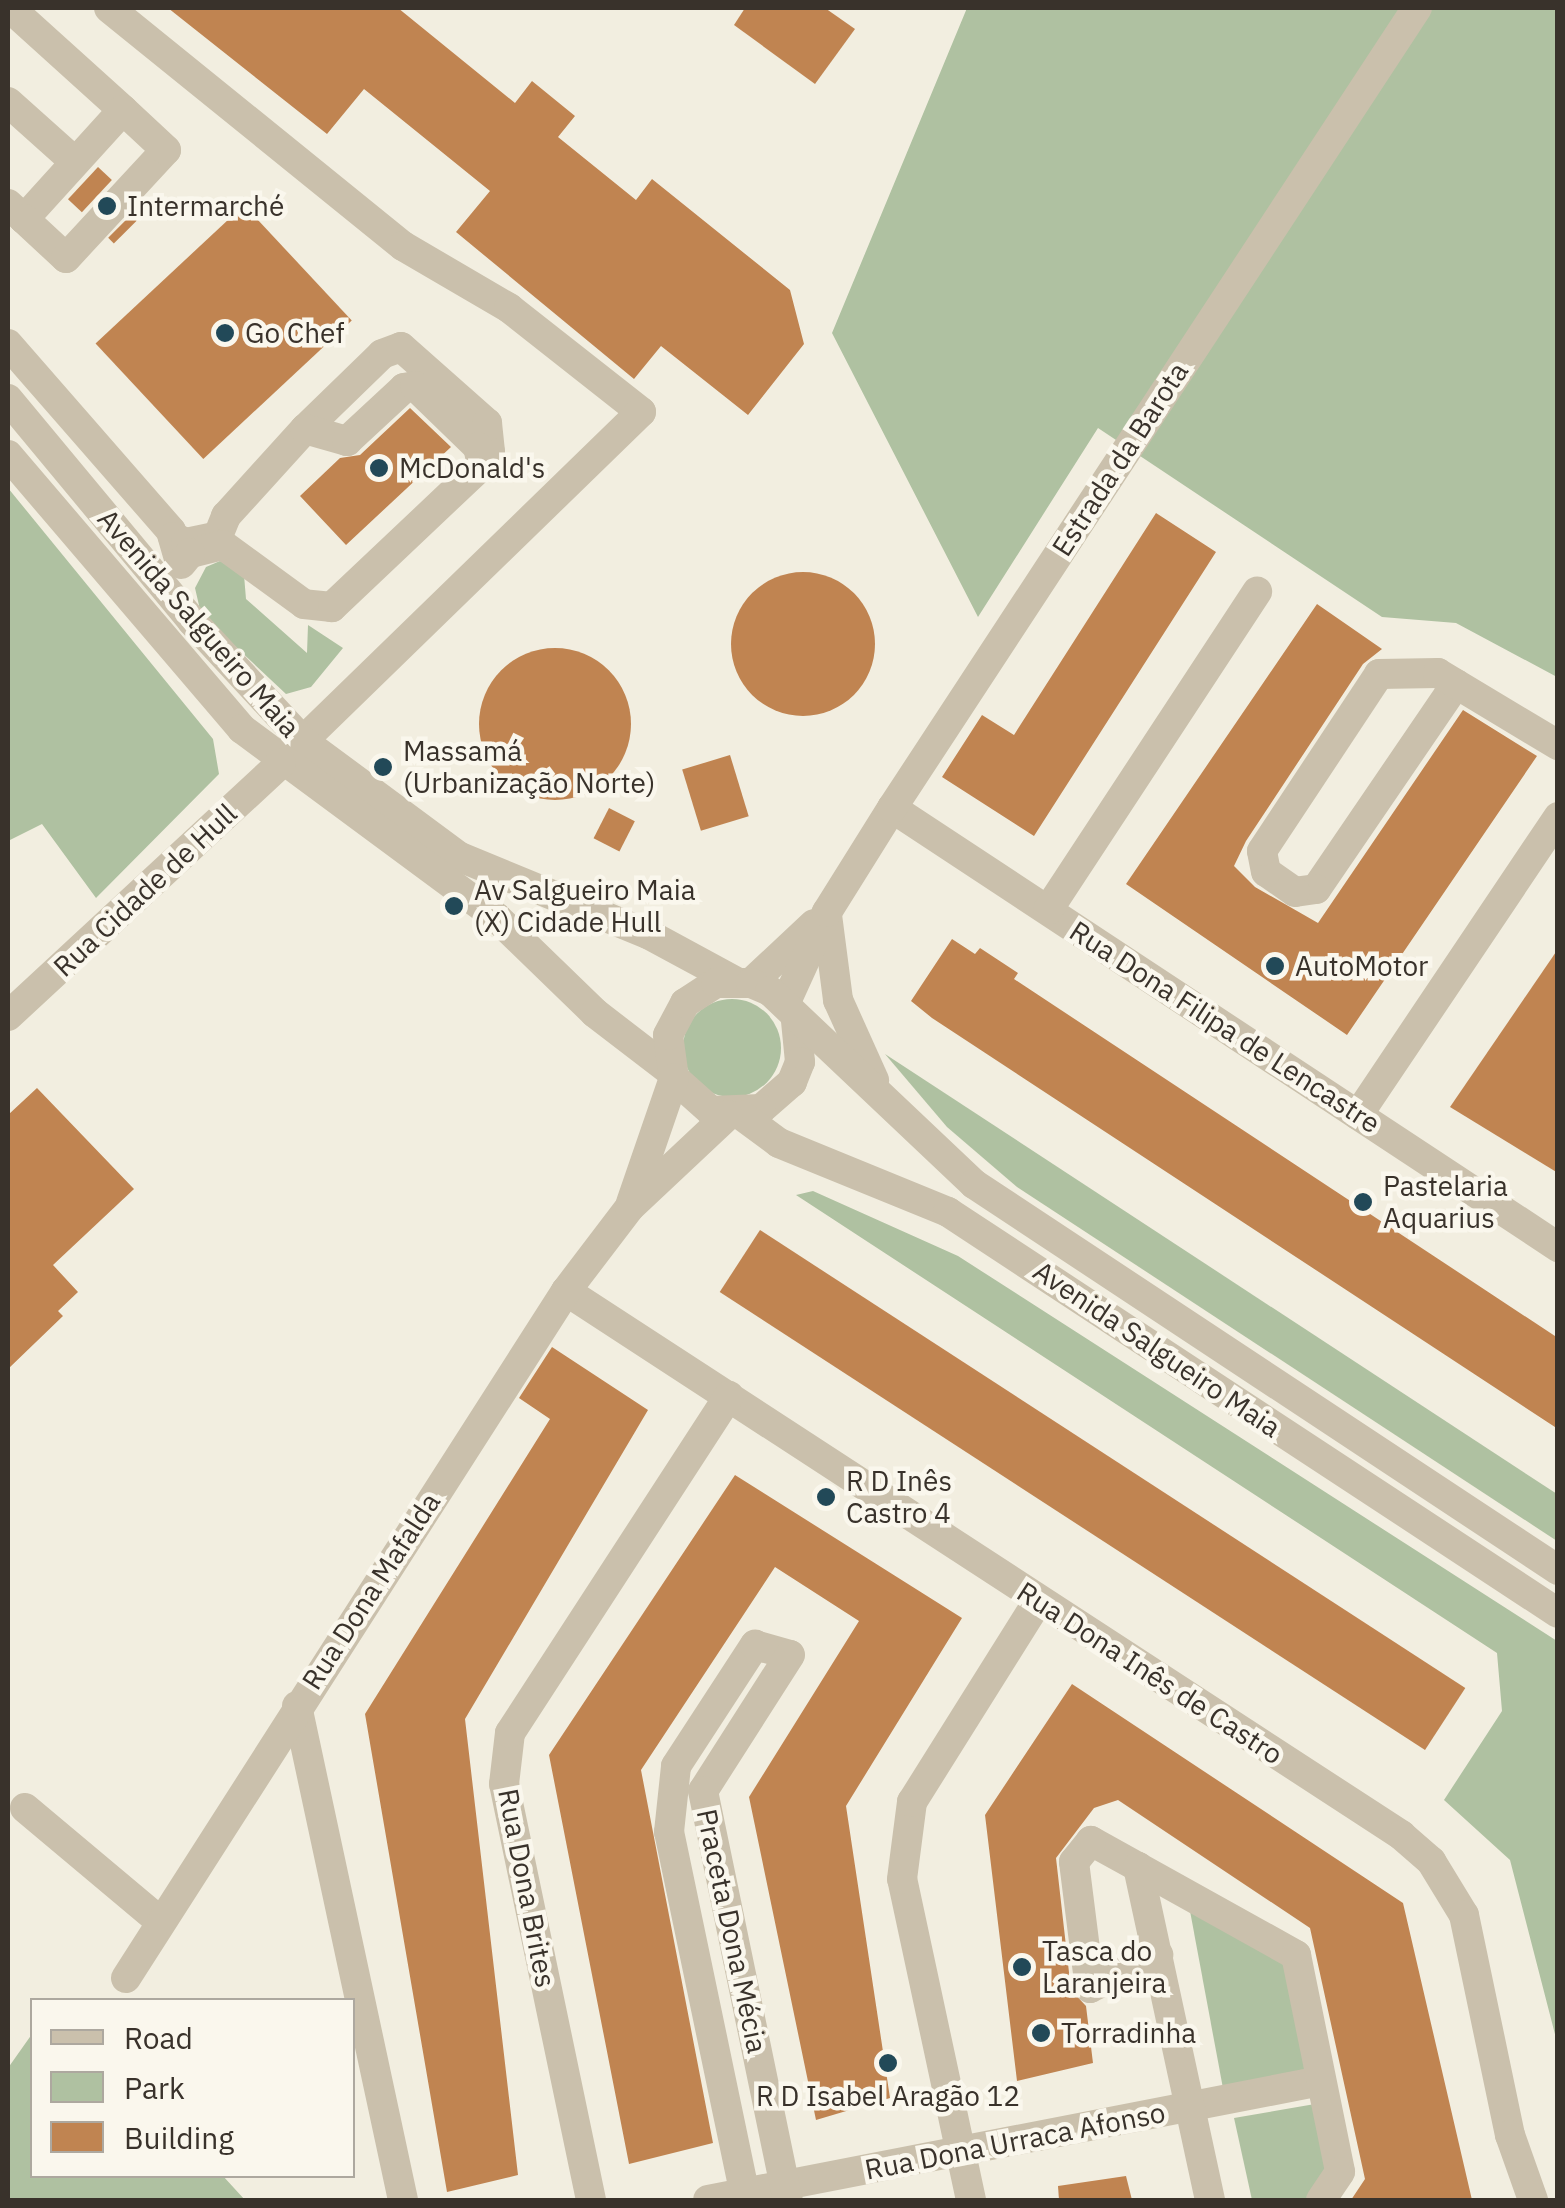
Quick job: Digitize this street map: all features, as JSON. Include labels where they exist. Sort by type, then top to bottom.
[{"type":"street","points":[[10,8],[123,110],[166,150],[66,258],[16,212],[75,162],[123,110]]},
{"type":"street","points":[[110,8],[403,246],[509,308],[641,412],[303,741]]},
{"type":"street","name":"Estrada da Barota","points":[[791,1012],[827,912],[1416,8]]},
{"type":"street","points":[[8,102],[75,162]]},
{"type":"street","points":[[8,344],[177,551],[192,621]]},
{"type":"street","points":[[402,347],[487,423],[490,452],[482,465],[332,607],[304,604],[223,544],[190,553],[177,551],[186,543],[218,536],[226,516],[382,354],[402,347]]},
{"type":"street","points":[[306,429],[348,441],[392,398],[415,386],[478,447],[482,465]]},
{"type":"street","name":"Avenida Salgueiro Maia","points":[[8,398],[192,621],[303,741],[460,857],[648,934],[743,982],[791,1012],[878,1088],[974,1184],[1558,1570]]},
{"type":"street","name":"Avenida Salgueiro Maia","points":[[8,455],[242,730],[281,763],[497,918],[595,1013],[673,1075],[696,1103],[734,1115],[780,1143],[948,1212],[1558,1613]]},
{"type":"street","points":[[1048,910],[1257,592]]},
{"type":"street","points":[[1456,684],[1316,889],[1295,892],[1266,872],[1262,851],[1379,674],[1438,673],[1558,745]]},
{"type":"street","name":"Rua Cidade de Hull","points":[[8,1016],[281,763]]},
{"type":"street","name":"Rua Dona Filipa de Lencastre","points":[[892,808],[1558,1247]]},
{"type":"street","points":[[1358,1115],[1558,817]]},
{"type":"street","points":[[827,912],[838,1000],[878,1088]]},
{"type":"street","name":"Estrada da Barota","points":[[743,982],[827,912]]},
{"type":"street","points":[[673,1075],[668,1054],[674,1018],[700,990],[743,982]]},
{"type":"street","points":[[734,1115],[770,1104],[792,1082],[802,1041],[791,1012]]},
{"type":"street","name":"Rua Dona Mafalda","points":[[630,1207],[673,1075]]},
{"type":"street","name":"Rua Dona Mafalda","points":[[403,2200],[297,1706],[566,1291],[630,1207],[734,1115]]},
{"type":"street","name":"Rua Dona Inês de Castro","points":[[566,1291],[1401,1835],[1431,1861],[1464,1915],[1510,2135],[1533,2200]]},
{"type":"street","name":"Rua Dona Brites","points":[[591,2200],[504,1784],[510,1733],[729,1396]]},
{"type":"street","points":[[970,2200],[902,1879],[912,1802],[1038,1602]]},
{"type":"street","name":"Praceta Dona Mécia","points":[[745,2197],[669,1832],[676,1766],[755,1644],[790,1655],[703,1792],[787,2193]]},
{"type":"street","points":[[126,1978],[297,1706]]},
{"type":"street","points":[[25,1808],[161,1922]]},
{"type":"street","points":[[1158,1955],[1090,1988],[1074,1862],[1091,1841],[1296,1955],[1340,2172],[1322,2200]]},
{"type":"street","points":[[1138,1867],[1210,2200]]},
{"type":"street","name":"Rua Dona Urraca Afonso","points":[[708,2200],[787,2193],[960,2151],[1322,2081]]},
{"type":"green space","points":[[967,8],[1557,8],[1557,677],[1456,623],[1382,617],[1098,428],[978,617],[832,333]]},
{"type":"green space","points":[[8,488],[213,739],[219,774],[96,898],[42,824],[8,841]]},
{"type":"green space","points":[[220,561],[244,575],[246,599],[307,653],[308,625],[343,648],[311,687],[286,694],[201,614],[195,588],[206,567]]},
{"type":"green space","points":[[732,999],[751,1003],[767,1013],[777,1029],[781,1048],[777,1067],[767,1083],[751,1093],[732,1097],[713,1093],[697,1083],[687,1067],[683,1048],[687,1029],[697,1013],[713,1003]]},
{"type":"green space","points":[[885,1054],[1557,1494],[1557,1541],[1017,1187],[947,1127]]},
{"type":"green space","points":[[813,1191],[958,1256],[1557,1641],[1557,2042],[1510,1860],[1444,1800],[1502,1711],[1497,1653],[796,1195]]},
{"type":"green space","points":[[1190,1911],[1290,1966],[1311,2083],[1225,2099]]},
{"type":"green space","points":[[30,2037],[30,2178],[225,2178],[245,2200],[8,2200],[8,2068]]},
{"type":"green space","points":[[1315,2104],[1326,2167],[1307,2200],[1252,2200],[1234,2118]]},
{"type":"building","points":[[168,8],[398,8],[515,103],[532,81],[575,116],[558,137],[636,200],[652,179],[790,290],[804,344],[748,415],[661,346],[634,379],[456,232],[490,191],[364,89],[327,134]]},
{"type":"building","points":[[745,8],[825,8],[855,29],[815,84],[734,25]]},
{"type":"building","points":[[98,167],[112,180],[82,212],[68,199]]},
{"type":"building","name":"Go Chef","points":[[244,205],[352,321],[203,459],[96,343]]},
{"type":"building","points":[[140,206],[146,212],[114,243],[108,238]]},
{"type":"building","name":"McDonald's","points":[[410,408],[451,447],[346,545],[300,496],[340,458],[360,455]]},
{"type":"building","points":[[1156,513],[1216,552],[1034,836],[942,777],[982,715],[1014,735]]},
{"type":"building","points":[[803,572],[831,577],[854,593],[870,616],[875,644],[870,672],[854,695],[831,711],[803,716],[775,711],[752,695],[736,672],[731,644],[736,616],[752,593],[775,577]]},
{"type":"building","points":[[1317,604],[1382,649],[1363,664],[1246,841],[1234,866],[1255,887],[1318,923],[1463,710],[1537,756],[1347,1035],[1126,884]]},
{"type":"building","points":[[555,648],[584,654],[609,670],[625,695],[631,724],[625,753],[609,778],[584,794],[555,800],[526,794],[501,778],[485,753],[479,724],[485,695],[501,670],[526,654]]},
{"type":"building","points":[[730,755],[749,816],[701,831],[682,770]]},
{"type":"building","points":[[609,808],[635,821],[619,851],[594,838]]},
{"type":"building","points":[[952,939],[975,954],[980,948],[1018,973],[1014,979],[1558,1338],[1558,1429],[932,1018],[911,1001]]},
{"type":"building","points":[[1558,949],[1558,1173],[1450,1107]]},
{"type":"building","points":[[37,1088],[134,1189],[53,1265],[78,1292],[58,1311],[63,1316],[8,1369],[8,1115]]},
{"type":"building","points":[[760,1230],[1465,1688],[1425,1750],[720,1292]]},
{"type":"building","points":[[552,1347],[648,1410],[465,1719],[518,2175],[447,2192],[365,1714],[550,1419],[519,1398]]},
{"type":"building","points":[[735,1475],[962,1618],[846,1806],[890,2098],[816,2120],[749,1797],[859,1621],[775,1567],[641,1770],[713,2143],[629,2164],[549,1755]]},
{"type":"building","points":[[1072,1684],[1403,1903],[1472,2200],[1351,2200],[1365,2179],[1310,1928],[1118,1800],[1094,1808],[1056,1858],[1071,1990],[1086,2006],[1093,2063],[1017,2081],[985,1815]]},
{"type":"building","points":[[1126,2176],[1132,2200],[1059,2200],[1058,2186]]},
{"type":"place","name":"Intermarché","points":[[107,206]]},
{"type":"place","name":"Go Chef","points":[[225,333]]},
{"type":"place","name":"McDonald's","points":[[379,468]]},
{"type":"place","name":"Massamá (Urbanização Norte)","points":[[383,767]]},
{"type":"place","name":"Av Salgueiro Maia (X) Cidade Hull","points":[[454,906]]},
{"type":"place","name":"AutoMotor","points":[[1275,966]]},
{"type":"place","name":"Pastelaria Aquarius","points":[[1363,1202]]},
{"type":"place","name":"R D Inês Castro 4","points":[[826,1497]]},
{"type":"place","name":"Tasca do Laranjeira","points":[[1022,1967]]},
{"type":"place","name":"Torradinha","points":[[1041,2033]]},
{"type":"place","name":"R D Isabel Aragão 12","points":[[888,2063]]}]
